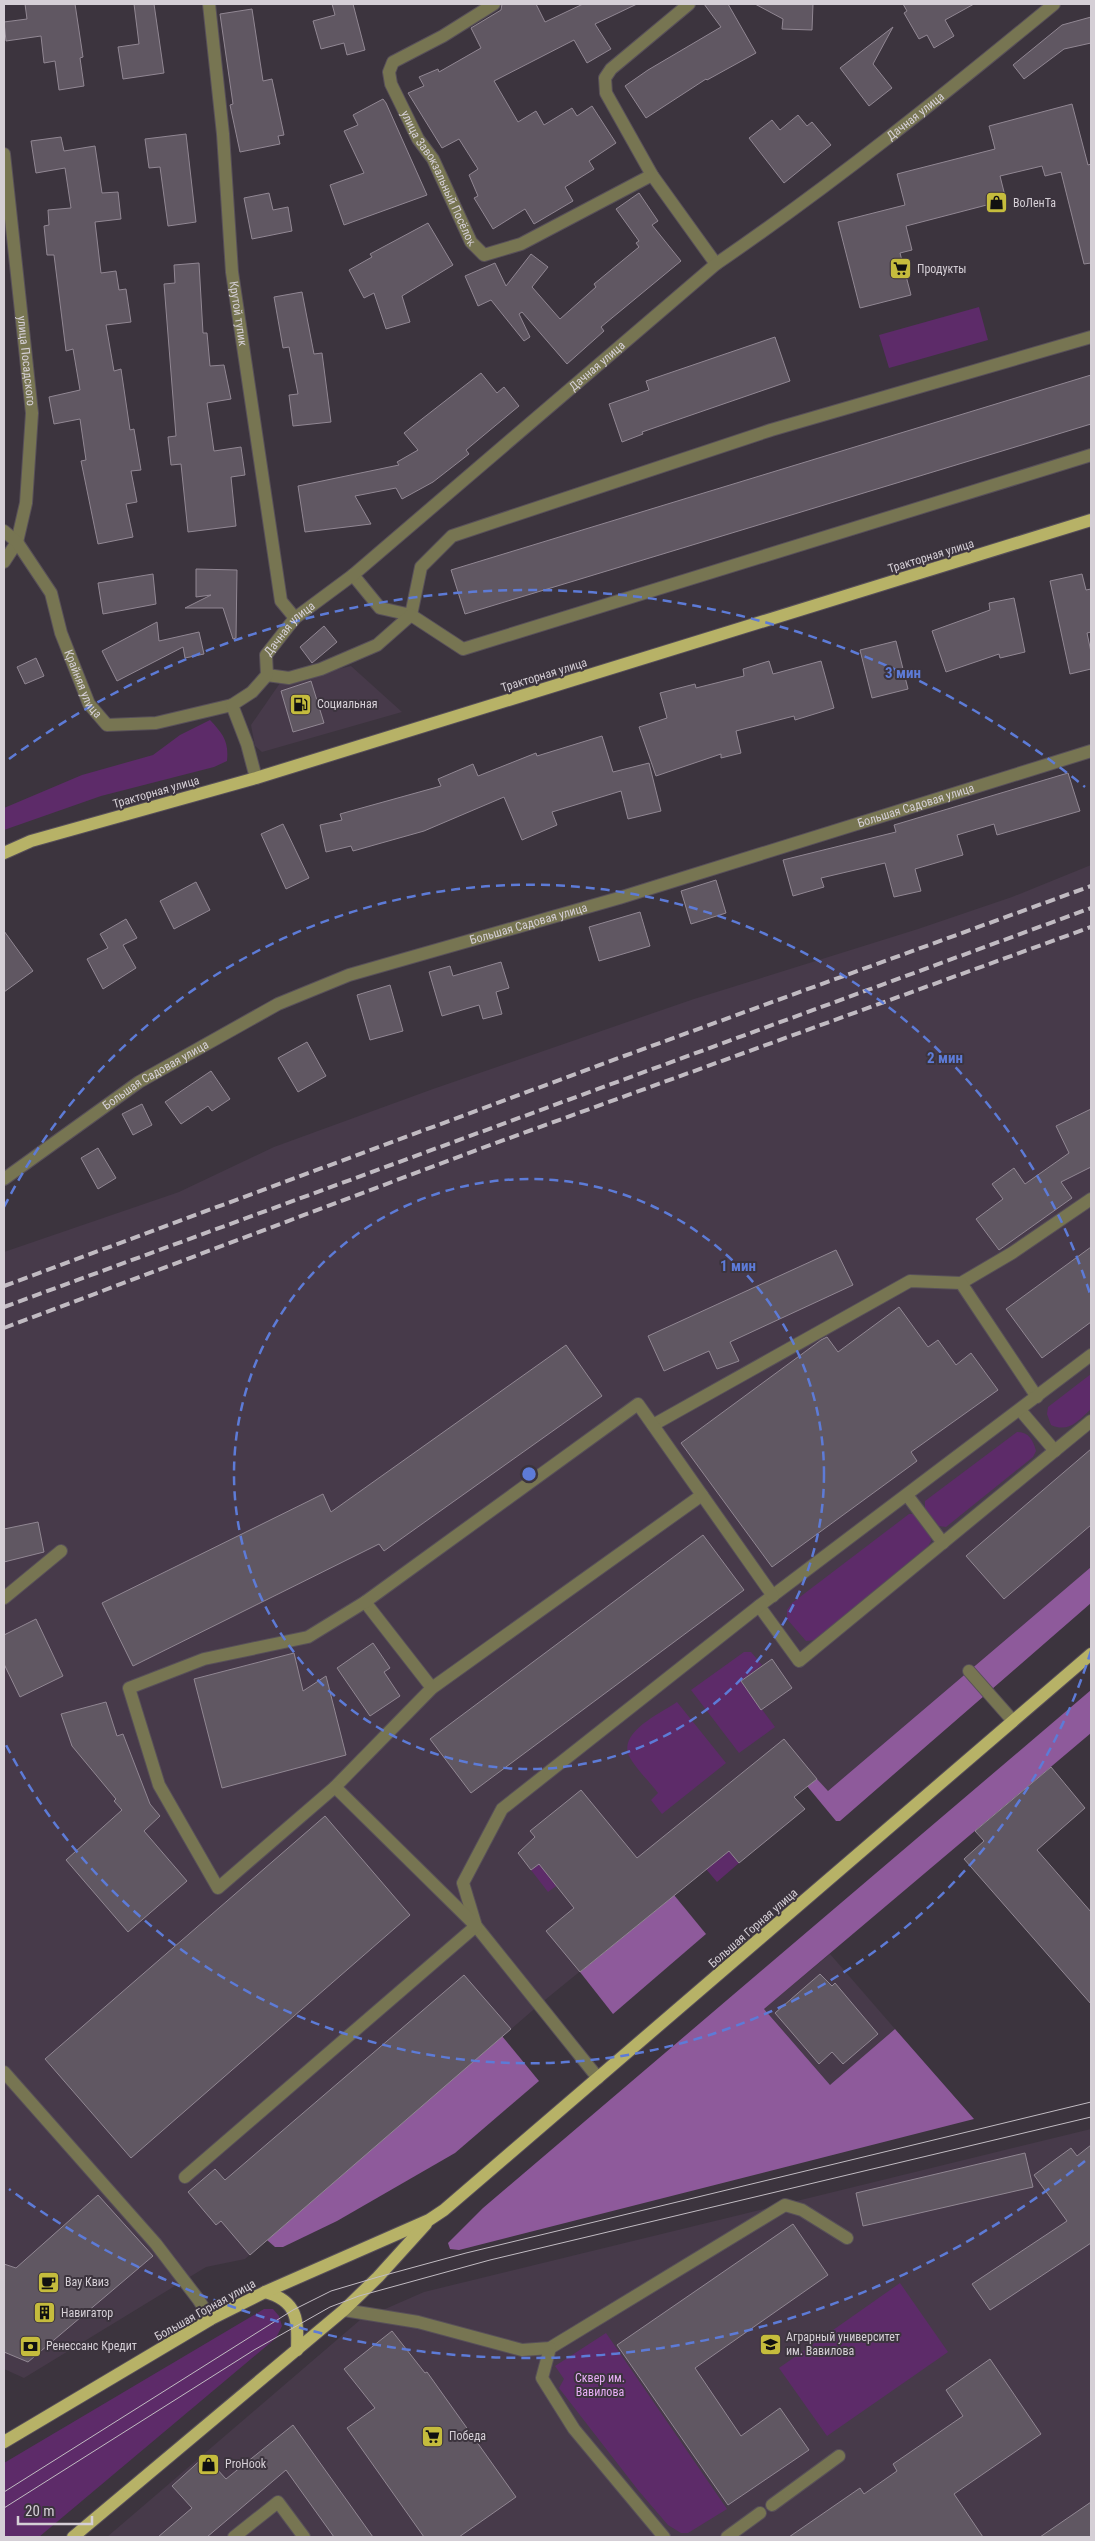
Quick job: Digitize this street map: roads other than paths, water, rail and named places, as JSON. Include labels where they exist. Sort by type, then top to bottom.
[{"type":"main road","name":"Тракторная улица","points":[[4,853],[30,841],[256,778],[1091,520]]},
{"type":"main road","name":"Большая Горная улица","points":[[73,2537],[344,2310],[378,2277],[429,2220],[479,2181],[1091,1654]]},
{"type":"main road","name":"Большая Горная улица","points":[[4,2442],[211,2320],[265,2292],[429,2220]]},
{"type":"main road","points":[[265,2292],[280,2296],[293,2310],[298,2324],[297,2350]]},
{"type":"street","name":"Крутой тупик","points":[[209,4],[223,134],[232,272],[281,601],[295,618]]},
{"type":"street","name":"улица Завокзальный Посёлок","points":[[494,4],[443,36],[393,62],[388,72],[390,84],[418,138],[433,159],[471,242],[484,255],[521,244],[652,175]]},
{"type":"street","points":[[689,4],[626,56],[605,78],[606,93],[652,175],[716,264]]},
{"type":"street","name":"Дачная улица","points":[[232,705],[252,692],[267,675],[266,655],[295,618],[353,575],[716,264],[780,220],[1054,4]]},
{"type":"street","name":"улица Посадского","points":[[4,154],[32,413],[26,503],[17,542],[4,562]]},
{"type":"street","points":[[267,675],[288,678],[321,669],[377,645],[411,614],[421,567],[452,536],[770,430],[1091,337]]},
{"type":"street","points":[[353,575],[380,608],[411,614],[463,649],[1091,455]]},
{"type":"street","name":"Крайняя улица","points":[[4,531],[17,542],[51,594],[61,633],[89,704],[107,725],[156,723],[232,705]]},
{"type":"street","points":[[232,705],[247,744],[256,778]]},
{"type":"street","name":"Большая Садовая улица","points":[[4,1179],[139,1082],[278,1004],[349,976],[618,898],[1091,750]]},
{"type":"street","points":[[653,1425],[910,1281],[961,1283],[1012,1253],[1091,1200]]},
{"type":"street","points":[[961,1283],[1037,1397]]},
{"type":"street","points":[[476,1926],[463,1883],[502,1809],[759,1606],[1091,1355]]},
{"type":"street","points":[[702,1495],[432,1688],[335,1787],[218,1888],[159,1785],[130,1688],[204,1659],[308,1637],[365,1602],[638,1404],[653,1425],[773,1596]]},
{"type":"street","points":[[1020,1410],[1054,1451]]},
{"type":"street","points":[[759,1606],[799,1661],[1091,1421]]},
{"type":"street","points":[[906,1495],[943,1544]]},
{"type":"street","points":[[4,1598],[61,1551]]},
{"type":"street","points":[[365,1602],[432,1688]]},
{"type":"street","points":[[969,1671],[1013,1721]]},
{"type":"street","points":[[335,1787],[476,1926],[598,2078]]},
{"type":"street","points":[[185,2177],[476,1926]]},
{"type":"street","points":[[4,2072],[156,2244],[198,2298],[211,2320]]},
{"type":"street","points":[[344,2310],[418,2322],[522,2350],[550,2348],[785,2205],[802,2210],[847,2238]]},
{"type":"street","points":[[550,2348],[542,2378],[574,2430],[664,2537]]},
{"type":"street","points":[[772,2505],[839,2456]]},
{"type":"street","points":[[234,2537],[278,2502],[304,2537]]},
{"type":"street","points":[[727,2537],[760,2513]]},
{"type":"tram line","points":[[4,2492],[293,2310],[331,2291],[466,2253],[1091,2102]]},
{"type":"tram line","points":[[4,2508],[254,2350],[330,2307],[359,2296],[490,2260],[1091,2117]]},
{"type":"railway","points":[[4,1286],[624,1056],[1091,886]]},
{"type":"railway","points":[[4,1307],[1091,908]]},
{"type":"railway","points":[[4,1328],[482,1148],[1091,927]]},
{"type":"place","name":"ВоЛенТа","points":[[997,203]]},
{"type":"place","name":"Продукты","points":[[901,269]]},
{"type":"place","name":"Социальная","points":[[301,704]]},
{"type":"place","name":"Вау Квиз","points":[[49,2282]]},
{"type":"place","name":"Навигатор","points":[[45,2313]]},
{"type":"place","name":"Аграрный университет им. Вавилова","points":[[770,2344]]},
{"type":"place","name":"Ренессанс Кредит","points":[[30,2346]]},
{"type":"place","name":"Победа","points":[[433,2436]]},
{"type":"place","name":"ProHook","points":[[209,2464]]},
{"type":"park label","name":"Сквер им. Вавилова","points":[[600,2385]]}]
